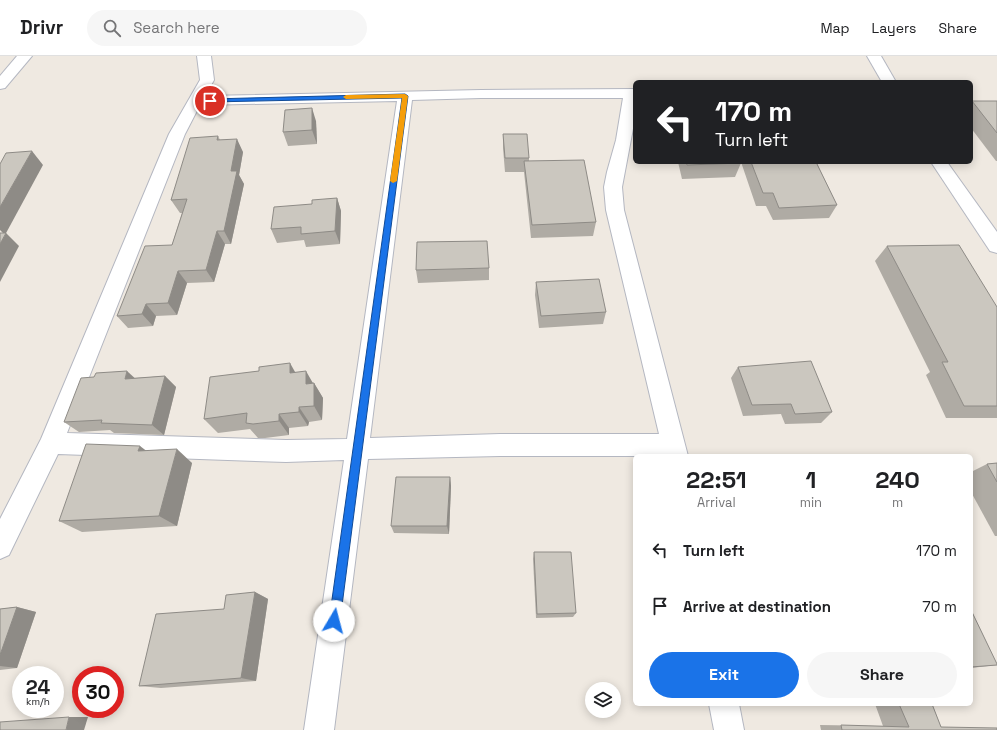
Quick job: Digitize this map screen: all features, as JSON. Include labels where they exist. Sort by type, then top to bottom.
[{"type":"street","points":[[0,85],[25,56]]},
{"type":"street","points":[[0,546],[51,443],[177,134],[207,80],[204,56]]},
{"type":"street","points":[[874,56],[888,80]]},
{"type":"street","points":[[51,443],[286,451],[500,445],[675,450],[615,210],[613,187],[615,172],[624,140],[633,93],[194,101]]},
{"type":"street","points":[[319,730],[405,96]]},
{"type":"street","points":[[940,164],[996,242]]},
{"type":"street","points":[[724,706],[730,730]]},
{"type":"building","points":[[973,101],[997,101],[997,133],[973,102]]},
{"type":"building","points":[[312,108],[312,130],[283,132],[285,110]]},
{"type":"building","points":[[503,134],[527,134],[529,158],[505,158]]},
{"type":"building","points":[[218,136],[217,140],[237,139],[231,171],[237,171],[224,231],[217,231],[206,270],[178,271],[168,303],[146,304],[142,314],[117,316],[145,246],[172,245],[187,199],[171,200],[190,138]]},
{"type":"building","points":[[32,151],[0,207],[0,164],[6,153]]},
{"type":"building","points":[[584,160],[596,222],[532,225],[524,161]]},
{"type":"building","points":[[687,164],[714,164],[687,165]]},
{"type":"building","points":[[752,164],[817,164],[837,205],[779,208],[773,193],[763,193]]},
{"type":"building","points":[[337,198],[335,231],[301,234],[301,227],[271,229],[274,207],[312,204],[312,200]]},
{"type":"building","points":[[0,233],[6,233],[0,244]]},
{"type":"building","points":[[487,241],[489,268],[416,270],[417,242]]},
{"type":"building","points":[[959,245],[997,307],[997,406],[964,406],[942,362],[948,362],[887,246]]},
{"type":"building","points":[[599,279],[606,312],[541,316],[536,282]]},
{"type":"building","points":[[811,361],[832,412],[795,414],[791,404],[752,405],[738,367]]},
{"type":"building","points":[[290,363],[290,373],[306,371],[306,384],[314,383],[314,406],[299,407],[299,412],[279,414],[279,421],[253,424],[246,423],[247,413],[204,419],[210,377],[259,371],[259,367]]},
{"type":"building","points":[[127,371],[125,379],[165,376],[152,425],[101,423],[102,420],[64,422],[81,378],[94,377],[96,373]]},
{"type":"building","points":[[86,444],[140,446],[138,451],[177,449],[159,516],[59,521]]},
{"type":"building","points":[[997,463],[997,482],[987,464]]},
{"type":"building","points":[[396,477],[450,477],[447,526],[391,526]]},
{"type":"building","points":[[534,552],[571,552],[576,613],[537,614]]},
{"type":"building","points":[[255,592],[241,678],[139,686],[156,614],[224,609],[226,595]]},
{"type":"building","points":[[17,607],[0,655],[0,609]]},
{"type":"building","points":[[973,614],[997,664],[973,667]]},
{"type":"building","points":[[900,706],[933,706],[941,727],[997,728],[997,730],[842,730],[841,725],[909,727]]},
{"type":"building","points":[[69,717],[66,730],[0,730],[0,722]]},
{"type":"slow traffic","points":[[346,97],[405,96],[393,181]]},
{"type":"route","points":[[210,101],[405,96],[384,241],[358,449],[334,621]]}]
